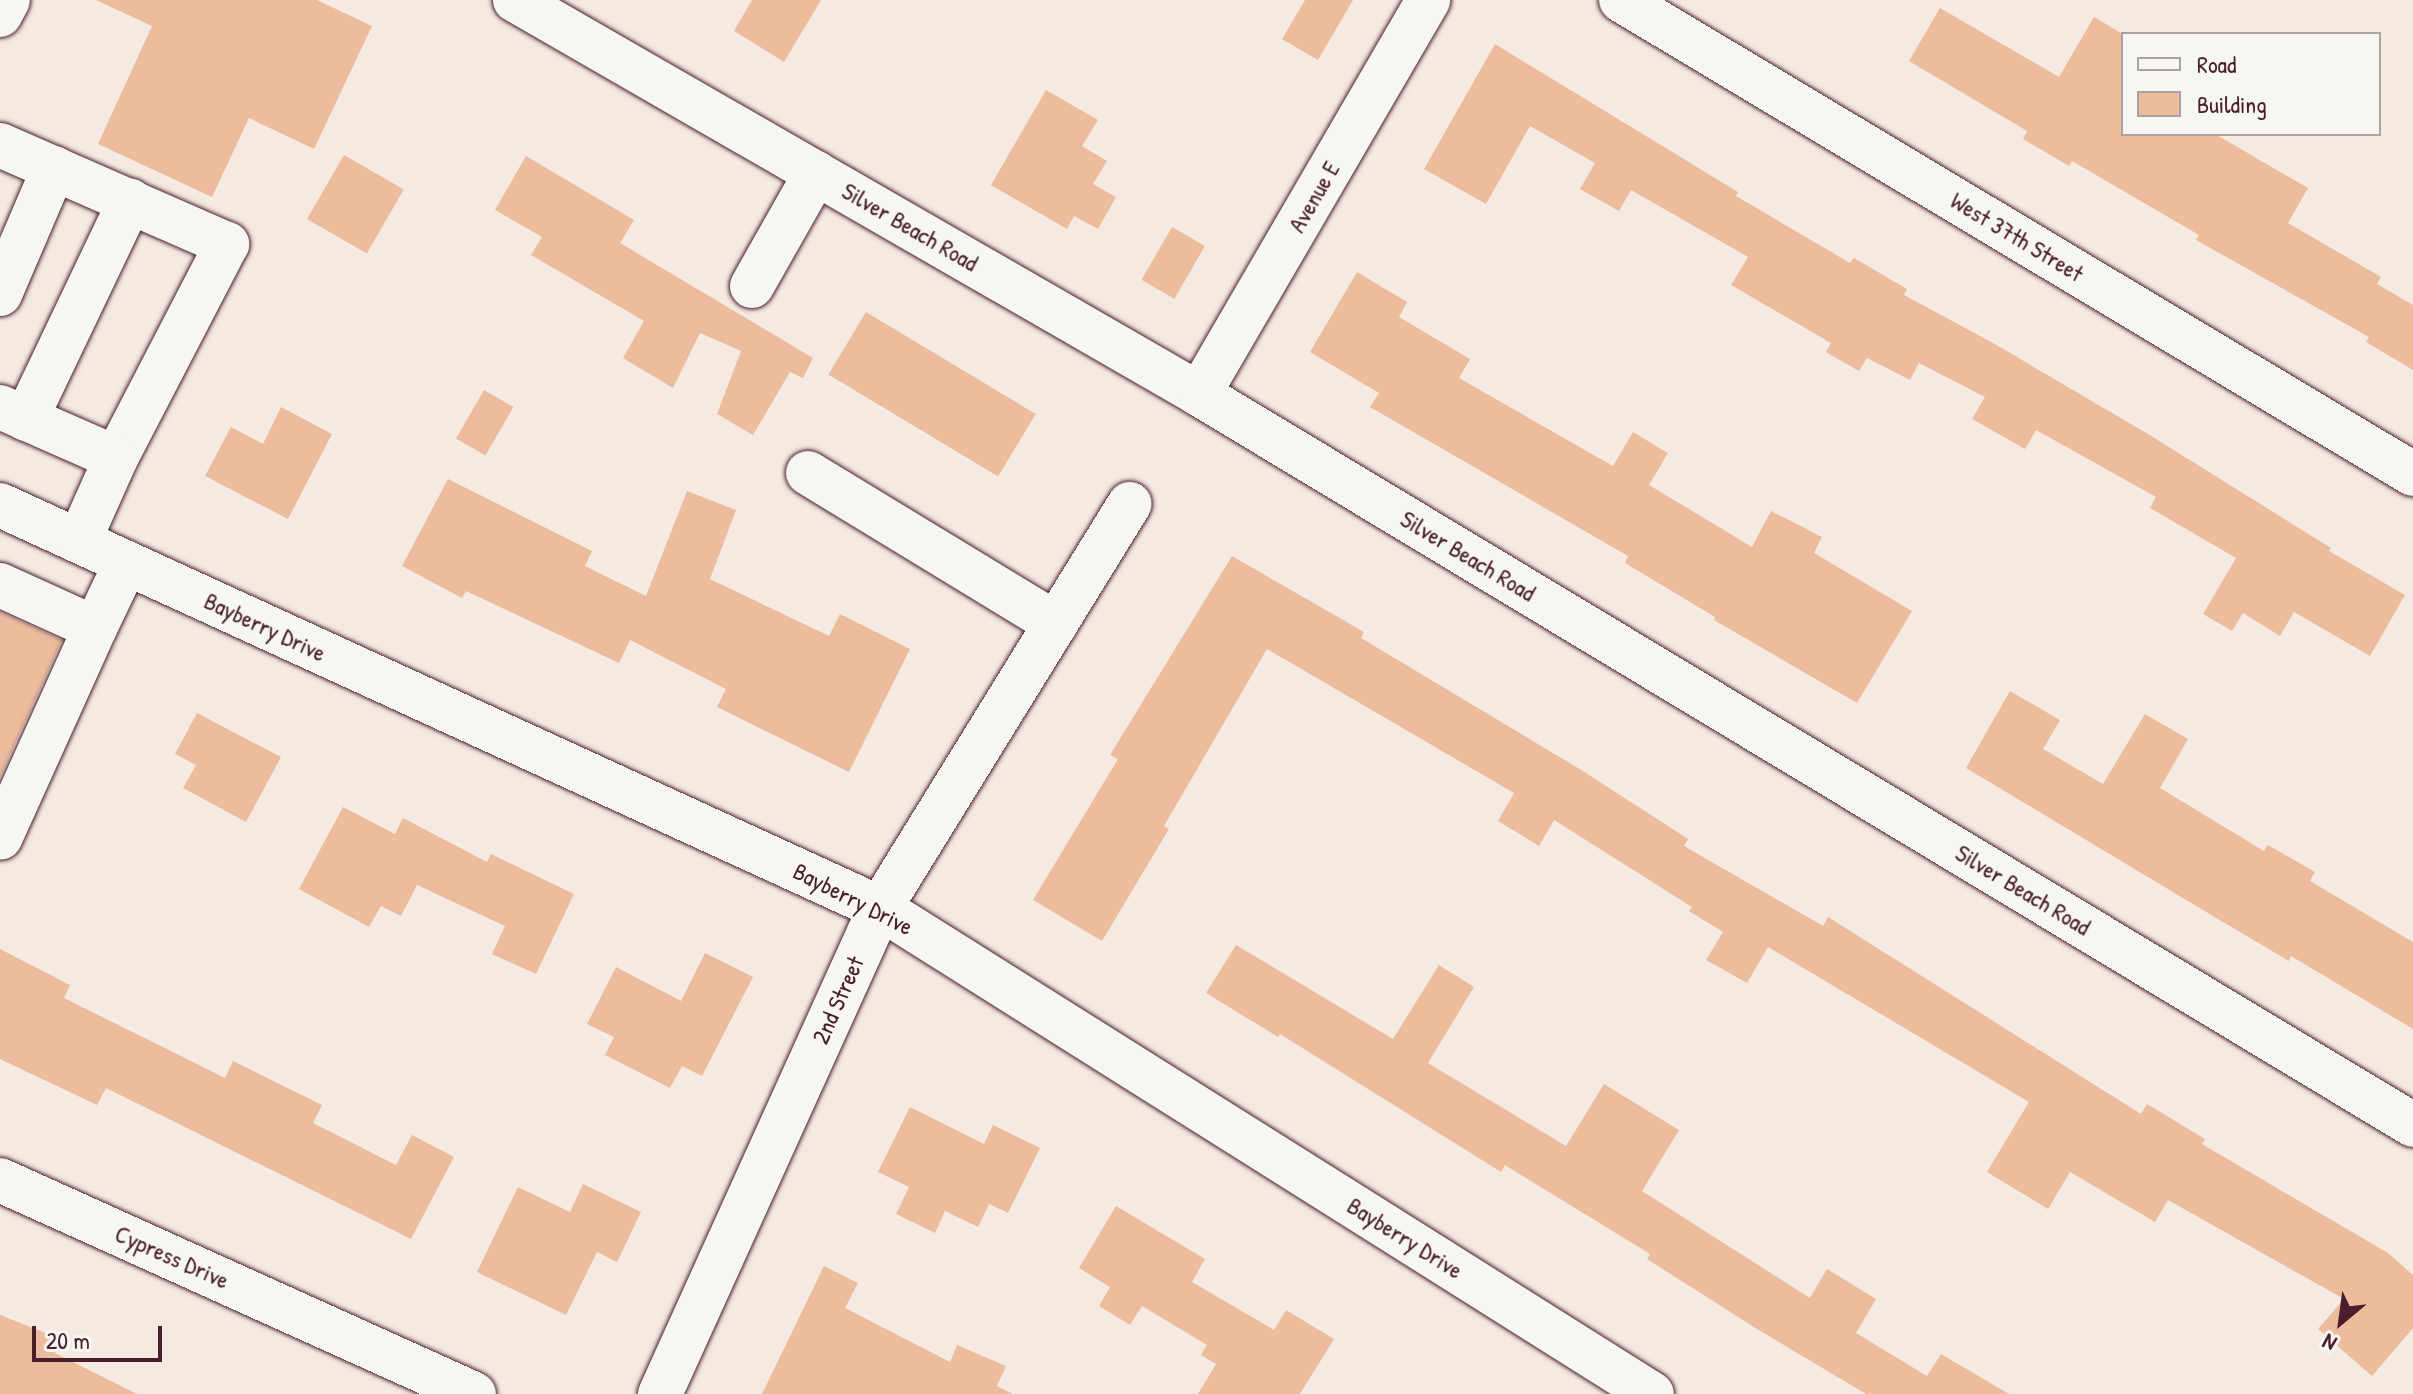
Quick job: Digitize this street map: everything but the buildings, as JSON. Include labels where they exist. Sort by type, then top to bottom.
[{"type":"street","points":[[0,15],[8,0]]},
{"type":"street","name":"Silver Beach Road","points":[[515,0],[1199,394],[2413,1125]]},
{"type":"street","name":"Avenue E","points":[[1199,394],[1428,0]]},
{"type":"street","name":"West 37th Street","points":[[1621,0],[2413,474]]},
{"type":"street","points":[[0,145],[227,244],[116,458],[79,541]]},
{"type":"street","points":[[0,294],[54,168]]},
{"type":"street","points":[[752,286],[816,173]]},
{"type":"street","points":[[116,458],[13,413],[130,201]]},
{"type":"street","points":[[808,473],[1056,624]]},
{"type":"street","name":"2nd Street","points":[[660,1394],[880,908],[1130,504]]},
{"type":"street","name":"Bayberry Drive","points":[[0,505],[880,908],[1652,1394]]},
{"type":"street","points":[[0,838],[126,563]]},
{"type":"street","points":[[0,585],[95,628]]},
{"type":"street","name":"Cypress Drive","points":[[0,1180],[474,1394]]}]
